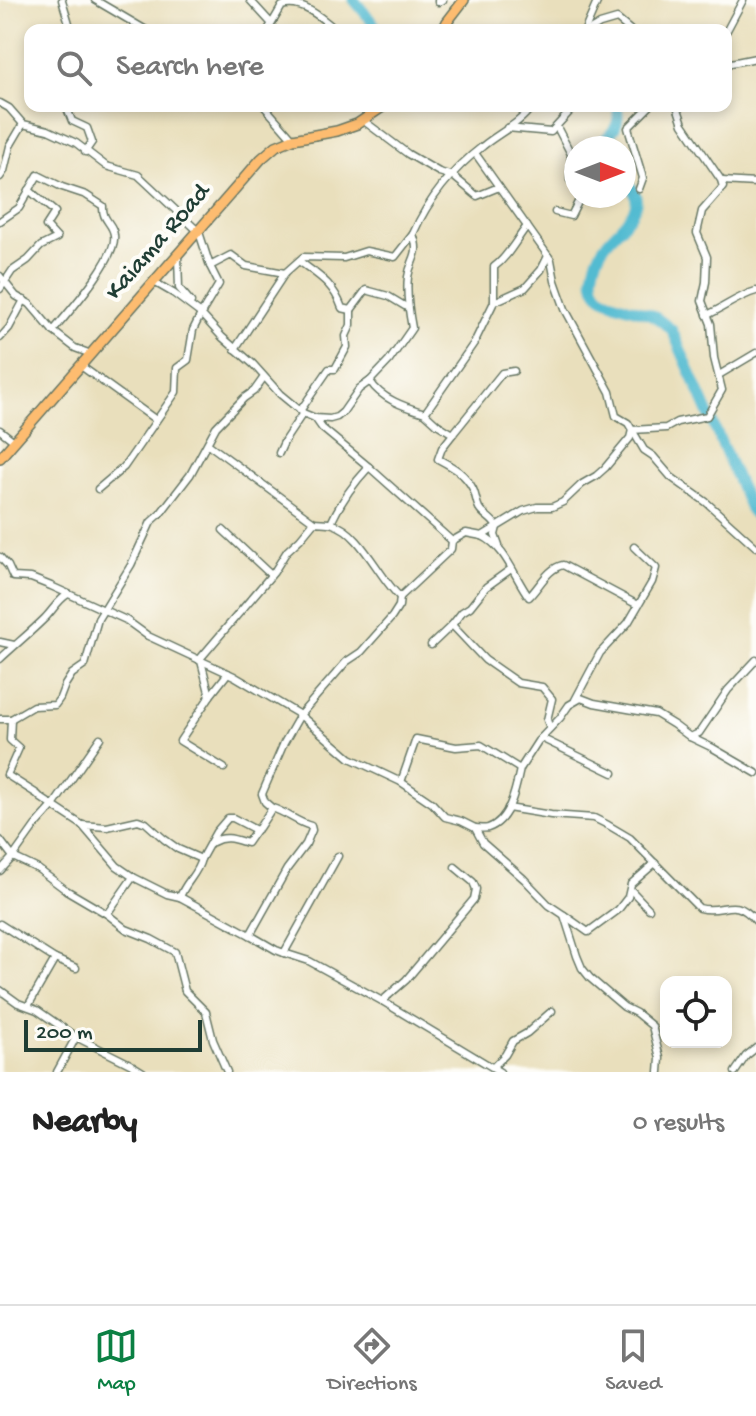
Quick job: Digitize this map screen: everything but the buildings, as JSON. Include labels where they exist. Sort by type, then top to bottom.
[{"type":"highway","points":[[446,24],[464,0]]},
{"type":"highway","name":"Kaiama Road","points":[[0,458],[199,232],[252,166],[276,146],[293,139],[337,131],[364,121],[376,112]]},
{"type":"street","points":[[62,0],[69,24]]},
{"type":"street","points":[[95,0],[136,24]]},
{"type":"street","points":[[250,0],[267,24]]},
{"type":"street","points":[[589,24],[598,0]]},
{"type":"street","points":[[730,24],[743,0]]},
{"type":"street","points":[[271,24],[286,4],[296,4],[313,12],[328,24]]},
{"type":"street","points":[[600,24],[617,19],[623,24]]},
{"type":"street","points":[[732,63],[756,58]]},
{"type":"street","points":[[0,103],[23,124],[48,130],[76,143],[106,166],[138,175],[199,232],[219,284],[193,330],[188,360],[177,368],[176,392],[124,467],[98,489]]},
{"type":"street","points":[[68,112],[72,121],[87,128],[92,142],[85,152]]},
{"type":"street","points":[[269,112],[293,139]]},
{"type":"street","points":[[235,349],[285,273],[303,257],[344,258],[366,251],[395,257],[442,186],[475,153],[527,112]]},
{"type":"street","points":[[506,128],[551,132],[570,112]]},
{"type":"street","points":[[639,189],[643,178],[628,128],[644,112]]},
{"type":"street","points":[[632,430],[666,428],[677,422],[707,416],[722,390],[714,358],[711,324],[702,301],[707,257],[697,233],[702,211],[723,187],[683,124],[679,112]]},
{"type":"street","points":[[364,121],[408,154],[439,172],[453,176],[477,196],[499,187]]},
{"type":"street","points":[[0,177],[10,146],[23,124]]},
{"type":"street","points":[[557,127],[564,140]]},
{"type":"street","points":[[475,153],[548,256],[565,309],[610,392],[616,416],[628,423],[644,450],[671,477],[706,502],[756,547]]},
{"type":"street","points":[[0,221],[19,208],[38,175],[86,195],[103,206],[102,216],[114,232],[113,249],[53,331]]},
{"type":"street","points":[[722,181],[756,183]]},
{"type":"street","points":[[29,190],[55,212],[46,226],[57,238],[41,246],[2,282],[30,304],[53,331],[75,348],[91,354]]},
{"type":"street","points":[[555,212],[571,216],[575,208]]},
{"type":"street","points":[[425,413],[474,343],[494,302],[494,267],[505,259],[527,226]]},
{"type":"street","points":[[178,256],[179,288],[201,314],[280,394],[302,412],[315,418],[330,419],[343,412],[359,389],[394,354],[412,328],[408,308],[408,277],[417,247],[413,234]]},
{"type":"street","points":[[210,266],[231,255],[246,266],[285,273]]},
{"type":"street","points":[[494,302],[525,288],[541,270],[548,256]]},
{"type":"street","points":[[299,261],[329,283],[342,308],[351,310]]},
{"type":"street","points":[[154,282],[201,314]]},
{"type":"street","points":[[279,453],[329,369],[335,369],[347,347],[351,310],[366,290],[388,296],[408,308]]},
{"type":"street","points":[[707,315],[756,291]]},
{"type":"street","points":[[0,338],[24,300]]},
{"type":"street","points":[[719,375],[756,353]]},
{"type":"street","points":[[81,366],[156,420]]},
{"type":"street","points":[[514,371],[502,373],[442,448],[438,459],[461,471],[472,488],[478,506],[492,518],[497,527],[495,535],[499,548],[529,597],[554,567],[563,565],[638,605]]},
{"type":"street","points":[[0,719],[11,719],[33,706],[55,705],[72,674],[85,665],[96,626],[131,565],[151,522],[190,475],[216,427],[254,391],[264,377]]},
{"type":"street","points":[[370,381],[375,389],[392,400],[425,413],[453,434]]},
{"type":"street","points":[[315,418],[322,428],[452,541]]},
{"type":"street","points":[[0,430],[14,441]]},
{"type":"street","points":[[482,536],[526,510],[552,507],[563,502],[605,468],[630,438],[632,430]]},
{"type":"street","points":[[208,444],[314,522],[331,523],[344,529],[400,597]]},
{"type":"street","points":[[331,523],[354,482],[369,467]]},
{"type":"street","points":[[200,660],[314,522]]},
{"type":"street","points":[[223,530],[271,575]]},
{"type":"street","points":[[452,541],[466,533],[490,539],[499,548]]},
{"type":"street","points":[[250,935],[312,830],[311,826],[272,808],[262,794],[284,743],[300,715],[346,662],[361,652],[392,617],[399,606],[400,597],[451,549],[452,541]]},
{"type":"street","points":[[575,700],[600,653],[628,623],[652,582],[656,568],[634,547]]},
{"type":"street","points":[[0,557],[13,577],[31,578],[126,620],[148,636],[253,686],[300,715],[350,758],[401,782],[432,803],[445,817],[475,828],[487,829],[499,821],[517,786],[520,769],[569,705],[581,698],[656,714],[690,737],[756,773]]},
{"type":"street","points":[[431,645],[486,587],[511,569]]},
{"type":"street","points":[[51,586],[55,606]]},
{"type":"street","points":[[0,659],[68,594]]},
{"type":"street","points":[[452,625],[485,660],[518,683],[542,687],[552,699],[547,720],[550,728]]},
{"type":"street","points":[[0,642],[14,645]]},
{"type":"street","points":[[200,660],[210,696]]},
{"type":"street","points":[[690,737],[699,733],[728,690],[756,660]]},
{"type":"street","points":[[224,768],[180,741],[228,673]]},
{"type":"street","points":[[11,719],[10,740],[19,748],[3,775],[82,825],[117,866],[276,950],[309,961],[500,1072]]},
{"type":"street","points":[[0,871],[53,806],[100,738]]},
{"type":"street","points":[[541,738],[613,773]]},
{"type":"street","points":[[401,782],[416,739],[456,747],[481,745],[520,769]]},
{"type":"street","points":[[211,843],[226,837],[247,843],[272,808]]},
{"type":"street","points":[[508,808],[594,818],[630,838],[699,908],[707,910],[729,905],[742,908],[756,921]]},
{"type":"street","points":[[180,897],[184,885],[197,872],[216,832],[228,818],[256,830]]},
{"type":"street","points":[[82,825],[107,827],[138,820],[178,849],[201,859]]},
{"type":"street","points":[[475,828],[483,843],[549,905],[588,932],[618,910],[631,890],[631,884],[655,863]]},
{"type":"street","points":[[0,840],[13,857],[38,869],[126,929],[175,952],[185,991],[206,1012],[213,1040],[227,1072]]},
{"type":"street","points":[[284,953],[338,856]]},
{"type":"street","points":[[382,1001],[406,980],[474,899],[476,889],[473,882],[455,867]]},
{"type":"street","points":[[107,914],[133,877]]},
{"type":"street","points":[[631,890],[649,909]]},
{"type":"street","points":[[564,915],[582,968],[624,1007],[652,1026],[660,1058],[659,1072]]},
{"type":"street","points":[[0,924],[55,959],[76,968]]},
{"type":"street","points":[[28,1006],[55,959]]},
{"type":"street","points":[[0,990],[18,1003],[37,1010],[76,1037],[143,1072]]},
{"type":"street","points":[[493,1067],[513,1041],[552,1011]]},
{"type":"street","points":[[57,1072],[76,1037]]},
{"type":"street","points":[[735,1072],[746,1056],[755,1051]]},
{"type":"waterway","points":[[354,0],[374,24]]},
{"type":"waterway","points":[[608,136],[616,125],[618,112]]},
{"type":"waterway","points":[[634,208],[599,254],[594,272],[595,288],[604,298],[652,315],[672,330],[756,517]]}]
